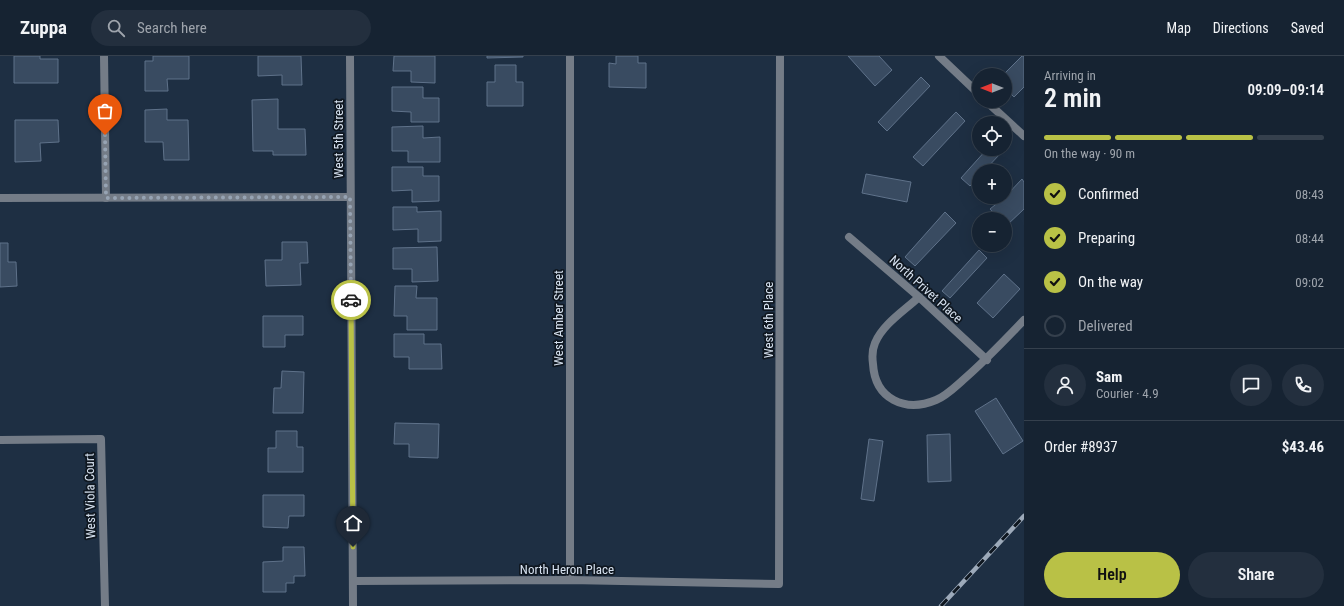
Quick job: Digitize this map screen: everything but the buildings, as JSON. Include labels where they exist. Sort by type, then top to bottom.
[{"type":"street","points":[[104,56],[106,198]]},
{"type":"street","name":"West 5th Street","points":[[350,56],[353,606]]},
{"type":"street","name":"West Amber Street","points":[[570,56],[570,580]]},
{"type":"street","name":"West 6th Place","points":[[779,584],[780,56]]},
{"type":"street","points":[[939,56],[972,87]]},
{"type":"street","points":[[994,108],[1024,136]]},
{"type":"street","points":[[0,198],[350,197]]},
{"type":"street","name":"North Privet Place","points":[[849,237],[919,297],[987,360]]},
{"type":"street","points":[[919,297],[885,328],[874,345],[872,357],[874,376],[881,392],[889,399],[909,404],[927,403],[938,399],[951,391],[987,360],[1024,320]]},
{"type":"street","name":"West Viola Court","points":[[0,440],[101,439],[105,606]]},
{"type":"street","name":"North Heron Place","points":[[354,581],[570,580],[779,584]]},
{"type":"railway","points":[[941,606],[1024,516]]},
{"type":"way so far","points":[[105,135],[106,198],[350,197],[351,300]]},
{"type":"route","points":[[351,300],[353,547]]}]
